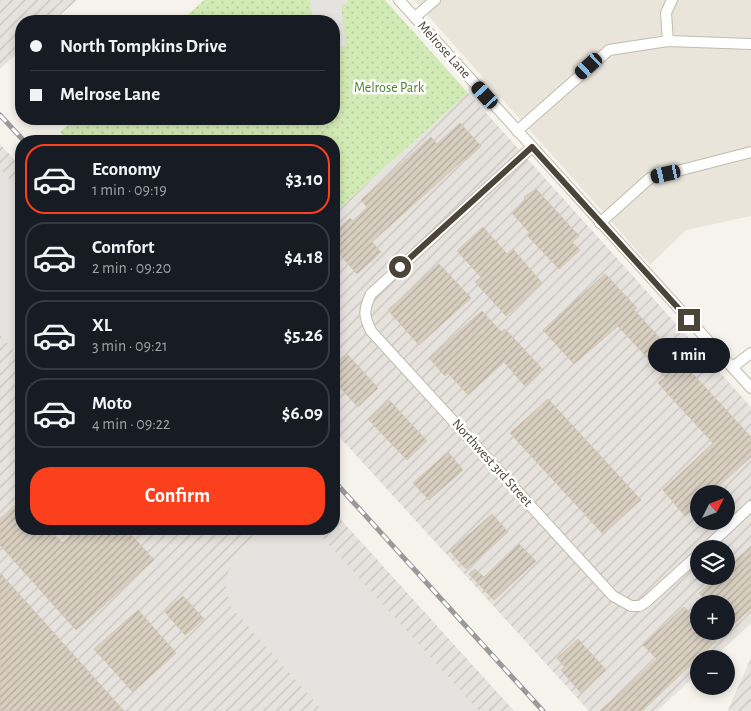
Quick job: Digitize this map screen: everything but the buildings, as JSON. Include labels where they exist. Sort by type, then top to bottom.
[{"type":"street","name":"Melrose Lane","points":[[399,0],[751,388]]},
{"type":"street","points":[[415,17],[435,0]]},
{"type":"street","points":[[668,41],[666,12],[672,0]]},
{"type":"street","points":[[517,131],[609,50],[668,41],[751,44]]},
{"type":"street","name":"Northwest 3rd Street","points":[[532,147],[371,294],[364,312],[364,319],[371,330],[613,596],[631,606],[640,606],[690,562]]},
{"type":"street","points":[[600,223],[650,178],[751,152]]},
{"type":"street","points":[[733,368],[751,353]]},
{"type":"street","points":[[715,540],[751,506]]},
{"type":"shaded area","points":[[0,0],[77,0],[60,15],[15,15],[15,55],[0,69]]},
{"type":"shaded area","points":[[310,0],[348,0],[348,4],[341,5],[346,46],[340,47],[340,15],[312,15]]},
{"type":"shaded area","points":[[414,0],[751,0],[751,216],[686,230],[650,265]]},
{"type":"shaded area","points":[[468,93],[751,407],[751,623],[735,638],[735,595],[690,595],[690,640],[733,640],[722,650],[690,650],[690,680],[657,711],[589,711],[340,438],[340,208]]},
{"type":"shaded area","points":[[0,144],[15,160],[15,535],[340,535],[340,519],[514,711],[0,711]]},
{"type":"shaded area","points":[[0,168],[15,185],[15,352],[0,335]]},
{"type":"shaded area","points":[[262,535],[320,535],[479,711],[323,711],[230,606],[224,579],[238,555]]},
{"type":"shaded area","points":[[751,658],[751,711],[728,711]]},
{"type":"green space","name":"Melrose Park","points":[[204,0],[385,0],[468,93],[340,208],[340,135],[63,135],[60,132],[68,125],[340,125],[340,15],[188,15]]},
{"type":"railway","points":[[0,115],[18,135]]},
{"type":"railway","points":[[340,488],[543,711]]},
{"type":"route","points":[[400,267],[532,147],[689,320]]}]
